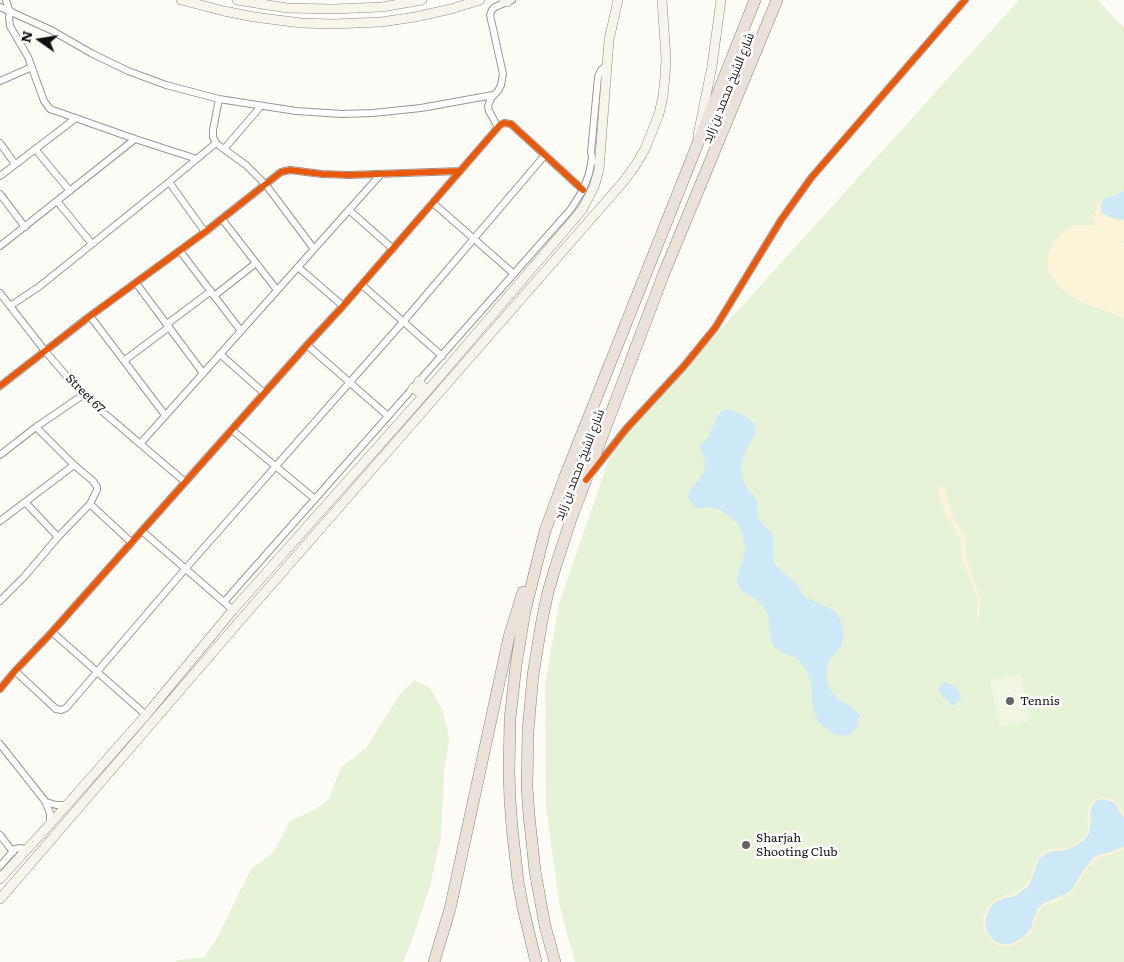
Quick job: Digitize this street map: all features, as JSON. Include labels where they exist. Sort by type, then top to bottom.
[{"type":"highway","name":"شارع الشيخ محمد بن زايد","points":[[536,962],[523,908],[514,854],[509,746],[520,638],[531,584],[545,531],[587,420],[755,0]]},
{"type":"highway","name":"شارع الشيخ محمد بن زايد","points":[[554,959],[540,899],[531,843],[527,787],[529,712],[537,647],[548,592],[564,538],[664,273],[777,0]]},
{"type":"highway","points":[[434,962],[450,909],[509,637],[525,584],[545,531]]},
{"type":"main road","points":[[181,0],[254,17],[301,23],[333,24],[381,22],[415,17],[480,0]]},
{"type":"main road","points":[[237,0],[287,8],[341,9],[382,7],[422,0]]},
{"type":"main road","points":[[0,879],[146,715],[233,610],[577,218],[591,195],[599,170],[612,0]]},
{"type":"main road","points":[[609,40],[618,0]]},
{"type":"main road","points":[[0,899],[630,173],[648,141],[663,96],[666,58],[662,0]]},
{"type":"main road","points":[[697,146],[712,66],[721,0]]},
{"type":"main road","points":[[416,385],[422,386],[425,393]]},
{"type":"street","points":[[6,0],[10,11],[10,26],[24,48],[45,104],[53,110],[197,159]]},
{"type":"street","points":[[586,480],[626,429],[684,366],[715,328],[781,220],[811,178],[965,0]]},
{"type":"street","points":[[498,127],[489,108],[489,103],[492,96],[500,88],[503,78],[490,15],[493,8],[508,1]]},
{"type":"street","points":[[0,7],[51,30],[91,53],[128,71],[166,85],[219,99],[311,113],[358,113],[421,108],[492,96]]},
{"type":"street","points":[[224,602],[571,209],[584,190],[589,174],[599,74],[602,68],[607,65]]},
{"type":"street","points":[[0,81],[32,66]]},
{"type":"street","points":[[219,99],[213,130],[213,137],[216,143],[246,165],[266,185],[314,249]]},
{"type":"street","points":[[224,149],[261,106]]},
{"type":"street","points":[[0,176],[76,118]]},
{"type":"street","points":[[0,689],[362,285],[498,127],[504,123],[511,124],[584,190]]},
{"type":"street","points":[[0,246],[135,139]]},
{"type":"street","points":[[0,143],[16,164]]},
{"type":"street","points":[[10,306],[40,286],[216,143]]},
{"type":"street","points":[[35,149],[70,191]]},
{"type":"street","points":[[15,671],[56,709],[62,710],[66,708],[546,156]]},
{"type":"street","points":[[592,158],[594,165],[599,170]]},
{"type":"street","points":[[0,386],[90,316],[205,232],[281,172],[333,175],[460,171]]},
{"type":"street","points":[[140,444],[381,174]]},
{"type":"street","points":[[169,182],[205,232]]},
{"type":"street","points":[[0,194],[25,226]]},
{"type":"street","points":[[57,201],[92,244]]},
{"type":"street","points":[[433,203],[514,274]]},
{"type":"street","points":[[349,210],[393,249]]},
{"type":"street","points":[[222,219],[277,290]]},
{"type":"street","points":[[180,250],[241,331]]},
{"type":"street","points":[[125,360],[168,326],[256,263]]},
{"type":"street","points":[[298,267],[343,306]]},
{"type":"street","points":[[136,282],[203,373]]},
{"type":"street","points":[[362,285],[442,356]]},
{"type":"street","name":"Street 67","points":[[0,292],[45,351],[83,394],[185,482]]},
{"type":"street","points":[[90,316],[165,415]]},
{"type":"street","points":[[307,345],[388,416]]},
{"type":"street","points":[[220,354],[264,393]]},
{"type":"street","points":[[0,455],[36,426],[83,394]]},
{"type":"street","points":[[0,601],[90,504],[97,490],[93,481],[74,465],[36,426]]},
{"type":"street","points":[[232,430],[315,499]]},
{"type":"street","points":[[0,520],[74,465]]},
{"type":"street","points":[[25,502],[58,537]]},
{"type":"street","points":[[90,504],[131,542]]},
{"type":"street","points":[[142,530],[233,610]]},
{"type":"street","points":[[52,632],[146,715]]},
{"type":"street","points":[[0,744],[45,802],[50,813],[50,824]]},
{"type":"street","points":[[45,802],[67,805]]},
{"type":"street","points":[[0,835],[13,852]]},
{"type":"street","points":[[0,866],[15,849],[28,849]]},
{"type":"green space","points":[[1019,0],[1098,0],[1124,28],[1124,962],[575,962],[560,907],[546,808],[545,685],[559,604],[612,450]]},
{"type":"green space","name":"Tennis","points":[[1021,674],[1030,721],[999,727],[990,680]]},
{"type":"green space","points":[[414,680],[429,687],[443,710],[449,738],[444,773],[441,837],[429,890],[403,962],[176,962],[177,960],[204,957],[216,940],[251,869],[273,853],[290,821],[316,809],[329,799],[341,767],[366,748],[400,694]]},
{"type":"sand","points":[[1102,199],[1101,213],[1107,217],[1124,221],[1124,242],[1116,236],[1124,244],[1124,319],[1070,296],[1058,285],[1048,271],[1048,256],[1054,243],[1062,232],[1074,225],[1092,225],[1115,235],[1095,225],[1091,214],[1095,216],[1097,204]]},
{"type":"sand","points":[[939,485],[944,486],[953,516],[967,540],[967,560],[981,600],[979,625],[977,596],[962,560],[961,543],[953,526],[946,517],[938,490]]},
{"type":"sand","points":[[1102,797],[1111,799],[1118,804],[1124,819],[1116,805],[1090,812],[1089,833],[1084,840],[1066,850],[1056,851],[1039,859],[1028,887],[1013,897],[1004,898],[986,930],[994,941],[1010,944],[1019,940],[1026,935],[1031,927],[1038,909],[1043,904],[1064,895],[1072,889],[1085,867],[1093,858],[1124,846],[1124,849],[1095,860],[1087,869],[1074,891],[1065,898],[1040,910],[1034,928],[1020,942],[1010,947],[993,943],[984,930],[982,921],[988,906],[995,900],[1012,894],[1026,885],[1037,858],[1046,850],[1066,848],[1082,839],[1087,832],[1087,812],[1090,805],[1095,799]]},
{"type":"water","points":[[1124,190],[1124,220],[1108,216],[1102,212],[1103,199],[1116,196]]},
{"type":"water","points":[[728,409],[741,414],[753,422],[755,427],[755,434],[745,451],[741,472],[745,484],[757,501],[760,521],[774,538],[774,563],[797,584],[803,595],[837,613],[842,624],[844,636],[841,646],[831,658],[826,673],[828,685],[834,695],[842,702],[851,706],[860,715],[856,729],[849,735],[834,734],[819,723],[814,712],[812,687],[807,671],[797,658],[782,652],[774,646],[769,634],[768,615],[765,609],[757,600],[739,588],[737,578],[745,552],[744,540],[738,524],[719,509],[711,507],[697,508],[689,500],[689,491],[704,473],[705,461],[699,446],[709,437],[717,416],[723,410]]},
{"type":"water","points":[[946,682],[958,690],[962,698],[953,706],[943,697],[938,689]]},
{"type":"water","points":[[1102,799],[1116,805],[1124,819],[1124,846],[1093,858],[1072,889],[1064,895],[1043,903],[1033,918],[1032,927],[1019,940],[1010,944],[994,941],[986,930],[985,921],[990,907],[1004,898],[1013,897],[1028,887],[1039,859],[1048,852],[1066,850],[1084,840],[1089,833],[1092,806],[1096,801]]},
{"type":"cycle path","points":[[586,480],[626,429],[684,366],[715,328],[781,220],[811,178],[965,0]]},
{"type":"cycle path","points":[[0,689],[343,306],[500,125],[504,123],[511,124],[583,190]]},
{"type":"cycle path","points":[[0,386],[90,316],[205,232],[281,172],[290,170],[349,175],[460,171]]},
{"type":"place","name":"Tennis","points":[[1010,701]]},
{"type":"place","name":"Sharjah Shooting Club","points":[[746,845]]}]
